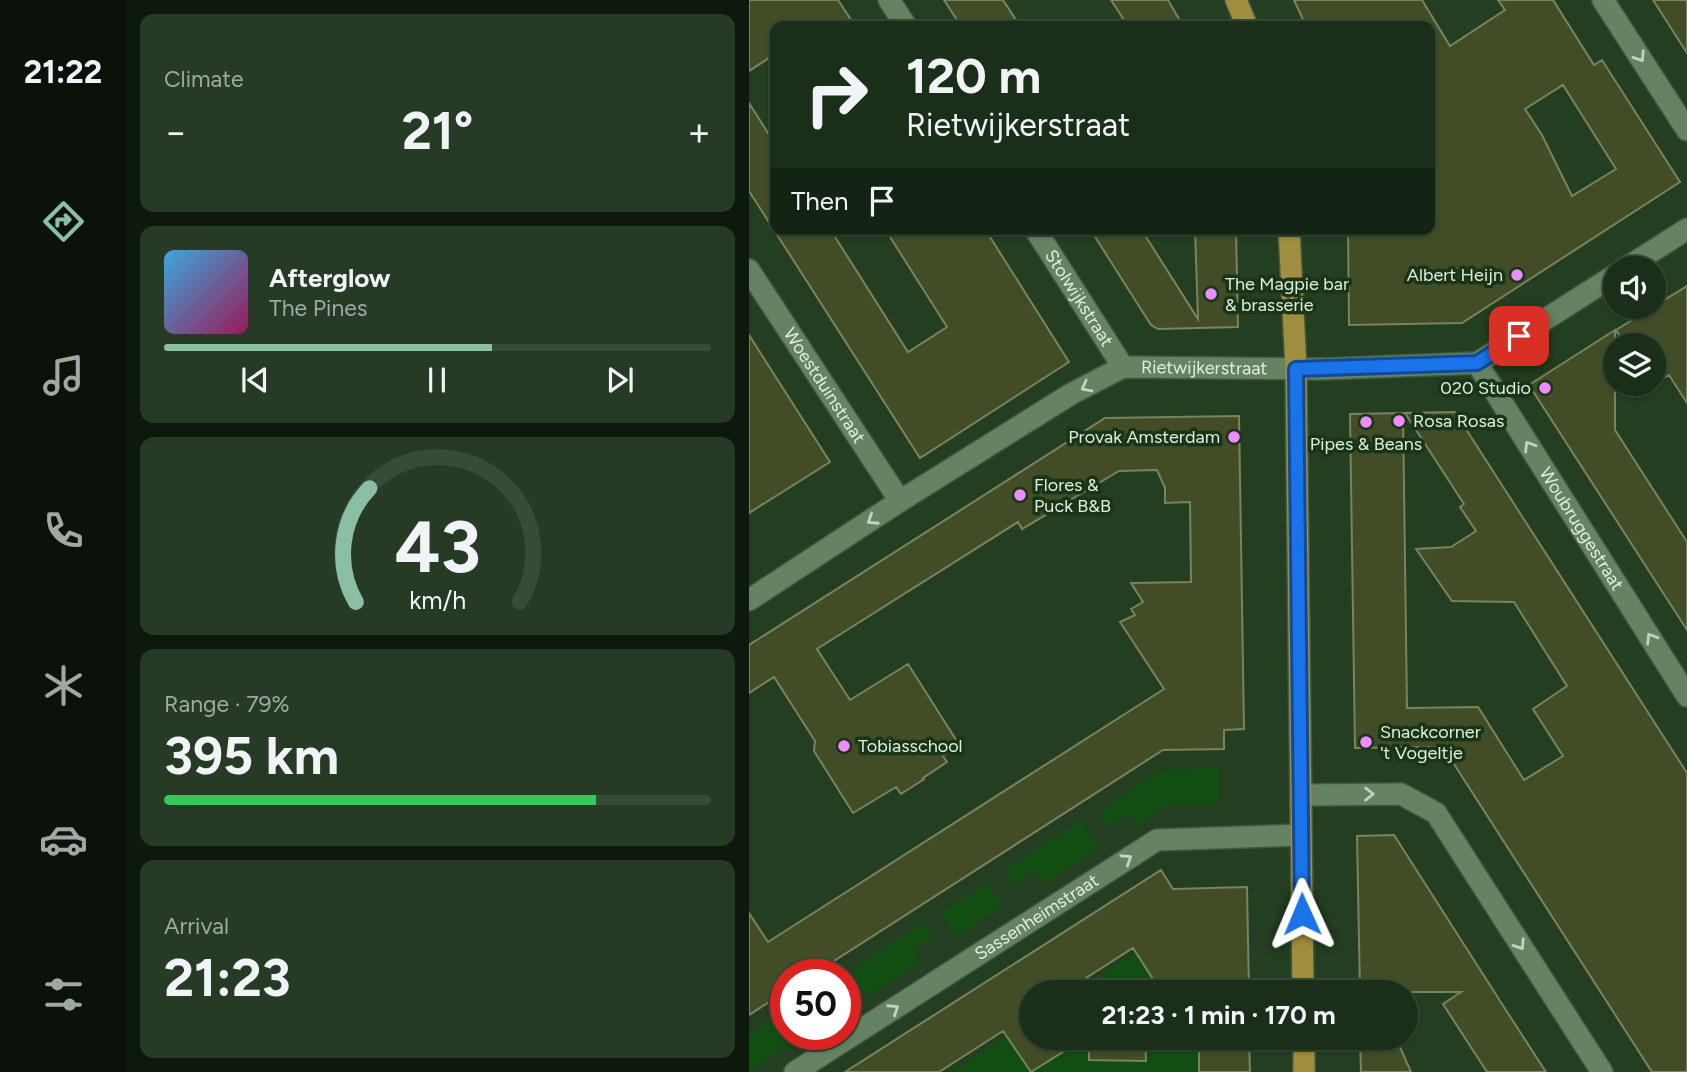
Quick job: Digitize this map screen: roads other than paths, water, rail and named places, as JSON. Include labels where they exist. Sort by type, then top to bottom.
[{"type":"main road","points":[[1236,0],[1245,21]]},
{"type":"main road","points":[[1289,235],[1296,369],[1303,980]]},
{"type":"main road","points":[[1304,1050],[1304,1072]]},
{"type":"street","points":[[890,0],[903,21]]},
{"type":"street","points":[[1604,0],[1687,130]]},
{"type":"street","name":"Stolwijkstraat","points":[[1039,235],[1123,367]]},
{"type":"street","points":[[1649,256],[1684,238]]},
{"type":"street","name":"Woestduinstraat","points":[[749,270],[900,501]]},
{"type":"street","points":[[1477,363],[1603,283]]},
{"type":"street","name":"Rietwijkerstraat","points":[[749,600],[1071,394],[1123,367],[1296,369],[1477,363]]},
{"type":"street","name":"Woubruggestraat","points":[[1477,363],[1687,696]]},
{"type":"street","points":[[1301,795],[1401,794],[1436,813],[1602,1072]]},
{"type":"street","name":"Sassenheimstraat","points":[[795,1072],[1157,840],[1301,835]]},
{"type":"place","name":"Albert Heijn","points":[[1517,275]]},
{"type":"place","name":"The Magpie bar & brasserie","points":[[1211,294]]},
{"type":"place","name":"020 Studio","points":[[1545,388]]},
{"type":"place","name":"Rosa Rosas","points":[[1399,421]]},
{"type":"place","name":"Pipes & Beans","points":[[1366,422]]},
{"type":"place","name":"Provak Amsterdam","points":[[1234,437]]},
{"type":"place","name":"Flores & Puck B&B","points":[[1020,495]]},
{"type":"place","name":"Snackcorner 't Vogeltje","points":[[1366,742]]},
{"type":"place","name":"Tobiasschool","points":[[844,746]]}]
